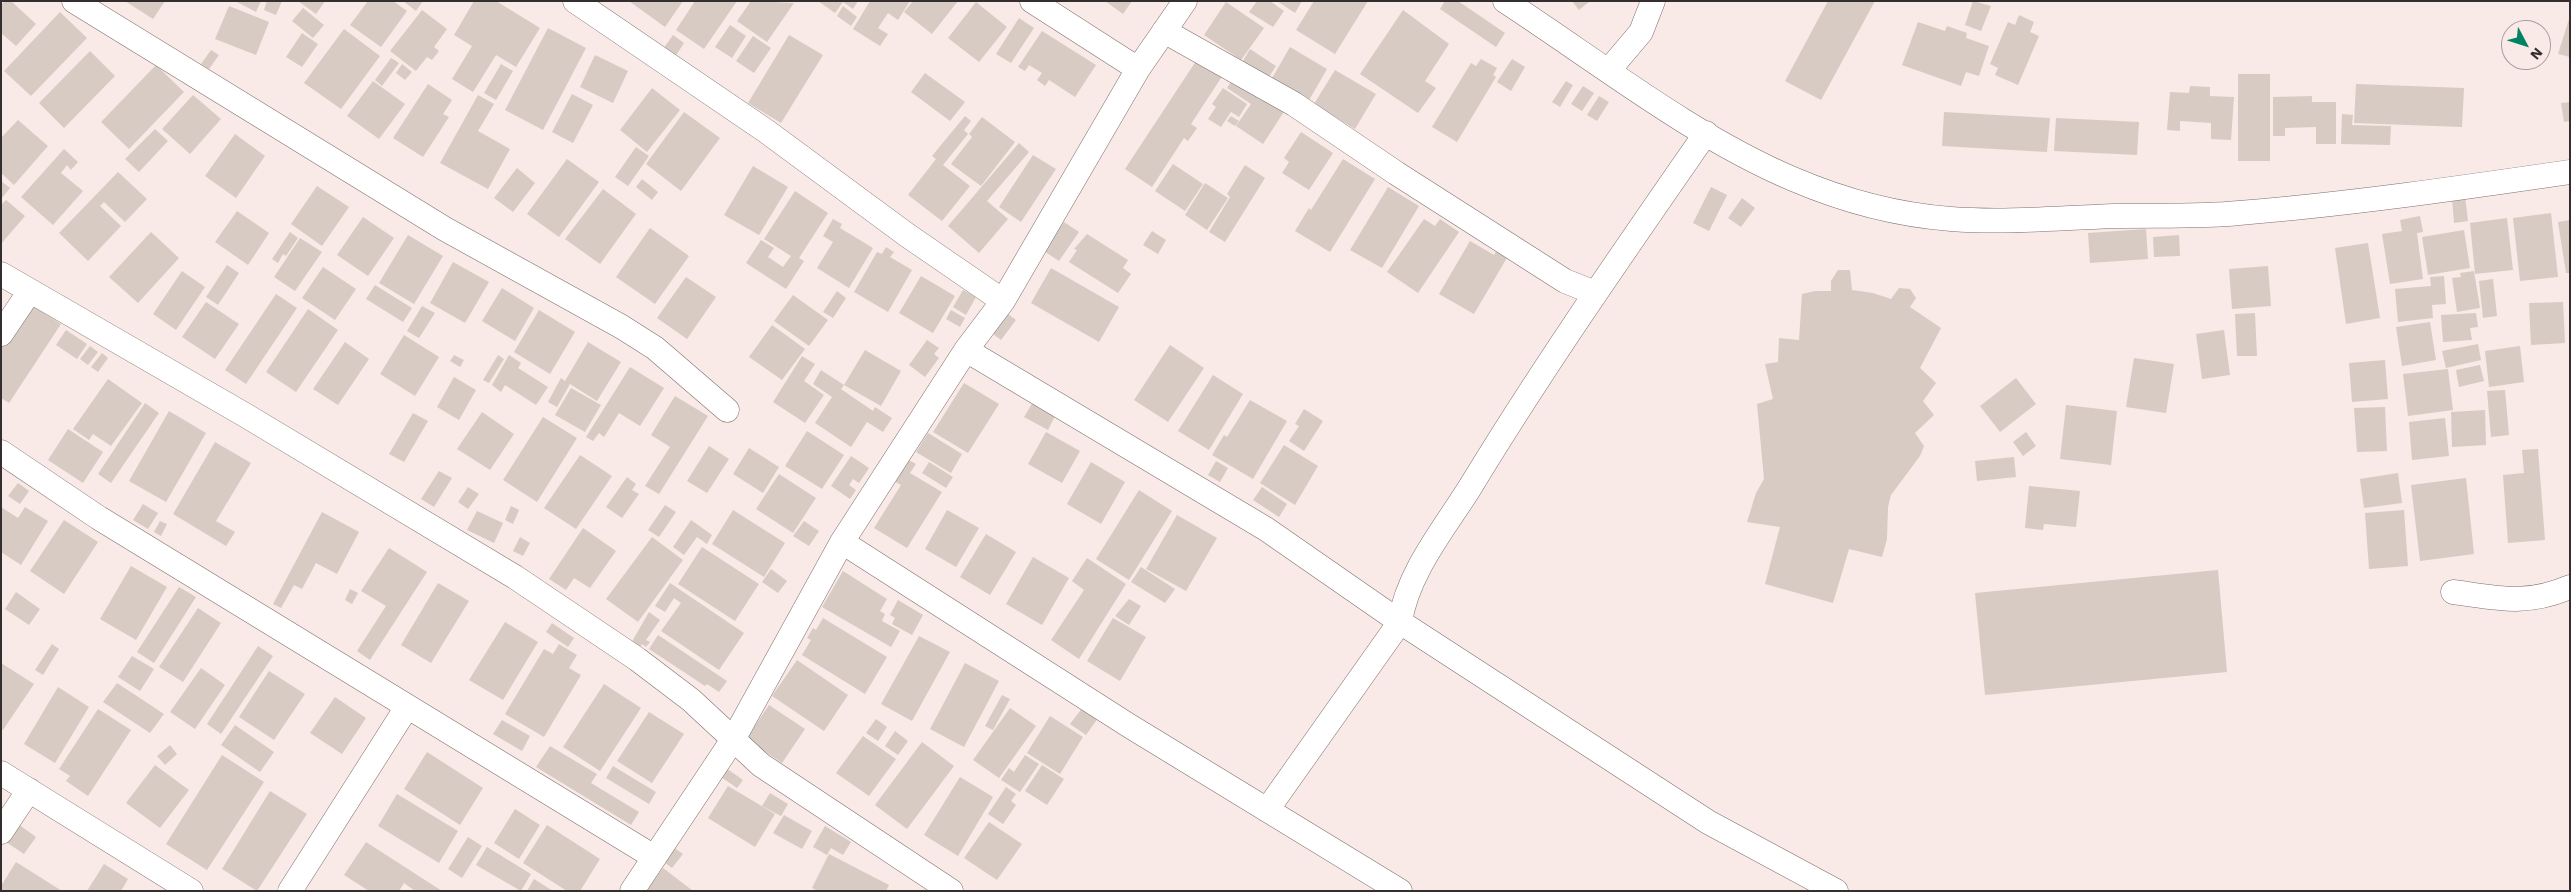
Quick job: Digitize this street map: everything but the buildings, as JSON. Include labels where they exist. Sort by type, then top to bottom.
[{"type":"street","points":[[74,1],[357,173],[445,229],[622,327],[655,348],[727,410]]},
{"type":"street","points":[[1032,1],[1138,69]]},
{"type":"street","points":[[632,891],[734,738],[842,542],[966,350],[1003,300],[1138,69],[1185,1]]},
{"type":"street","points":[[1505,1],[1706,133],[1753,160],[1794,180],[1894,211],[1951,219],[2012,220],[2236,213],[2359,200],[2570,172]]},
{"type":"street","points":[[1608,70],[1640,32],[1653,1]]},
{"type":"street","points":[[585,4],[774,137],[907,236],[1003,300]]},
{"type":"street","points":[[1164,31],[1294,104],[1396,173],[1565,281],[1595,293]]},
{"type":"street","points":[[1267,810],[1400,622],[1402,607],[1409,589],[1426,557],[1515,413],[1595,293],[1706,133]]},
{"type":"street","points":[[1,274],[245,415],[515,577],[637,659],[691,700],[761,765],[951,891]]},
{"type":"street","points":[[1,334],[30,291]]},
{"type":"street","points":[[966,350],[1266,529],[1400,622],[1708,822],[1836,891]]},
{"type":"street","points":[[1,452],[99,518],[654,857]]},
{"type":"street","points":[[842,542],[1128,725],[1400,891]]},
{"type":"street","points":[[2453,592],[2514,600],[2546,597],[2570,587]]},
{"type":"street","points":[[290,891],[407,707]]},
{"type":"street","points":[[1,773],[192,891]]},
{"type":"street","points":[[1,832],[29,790]]}]
